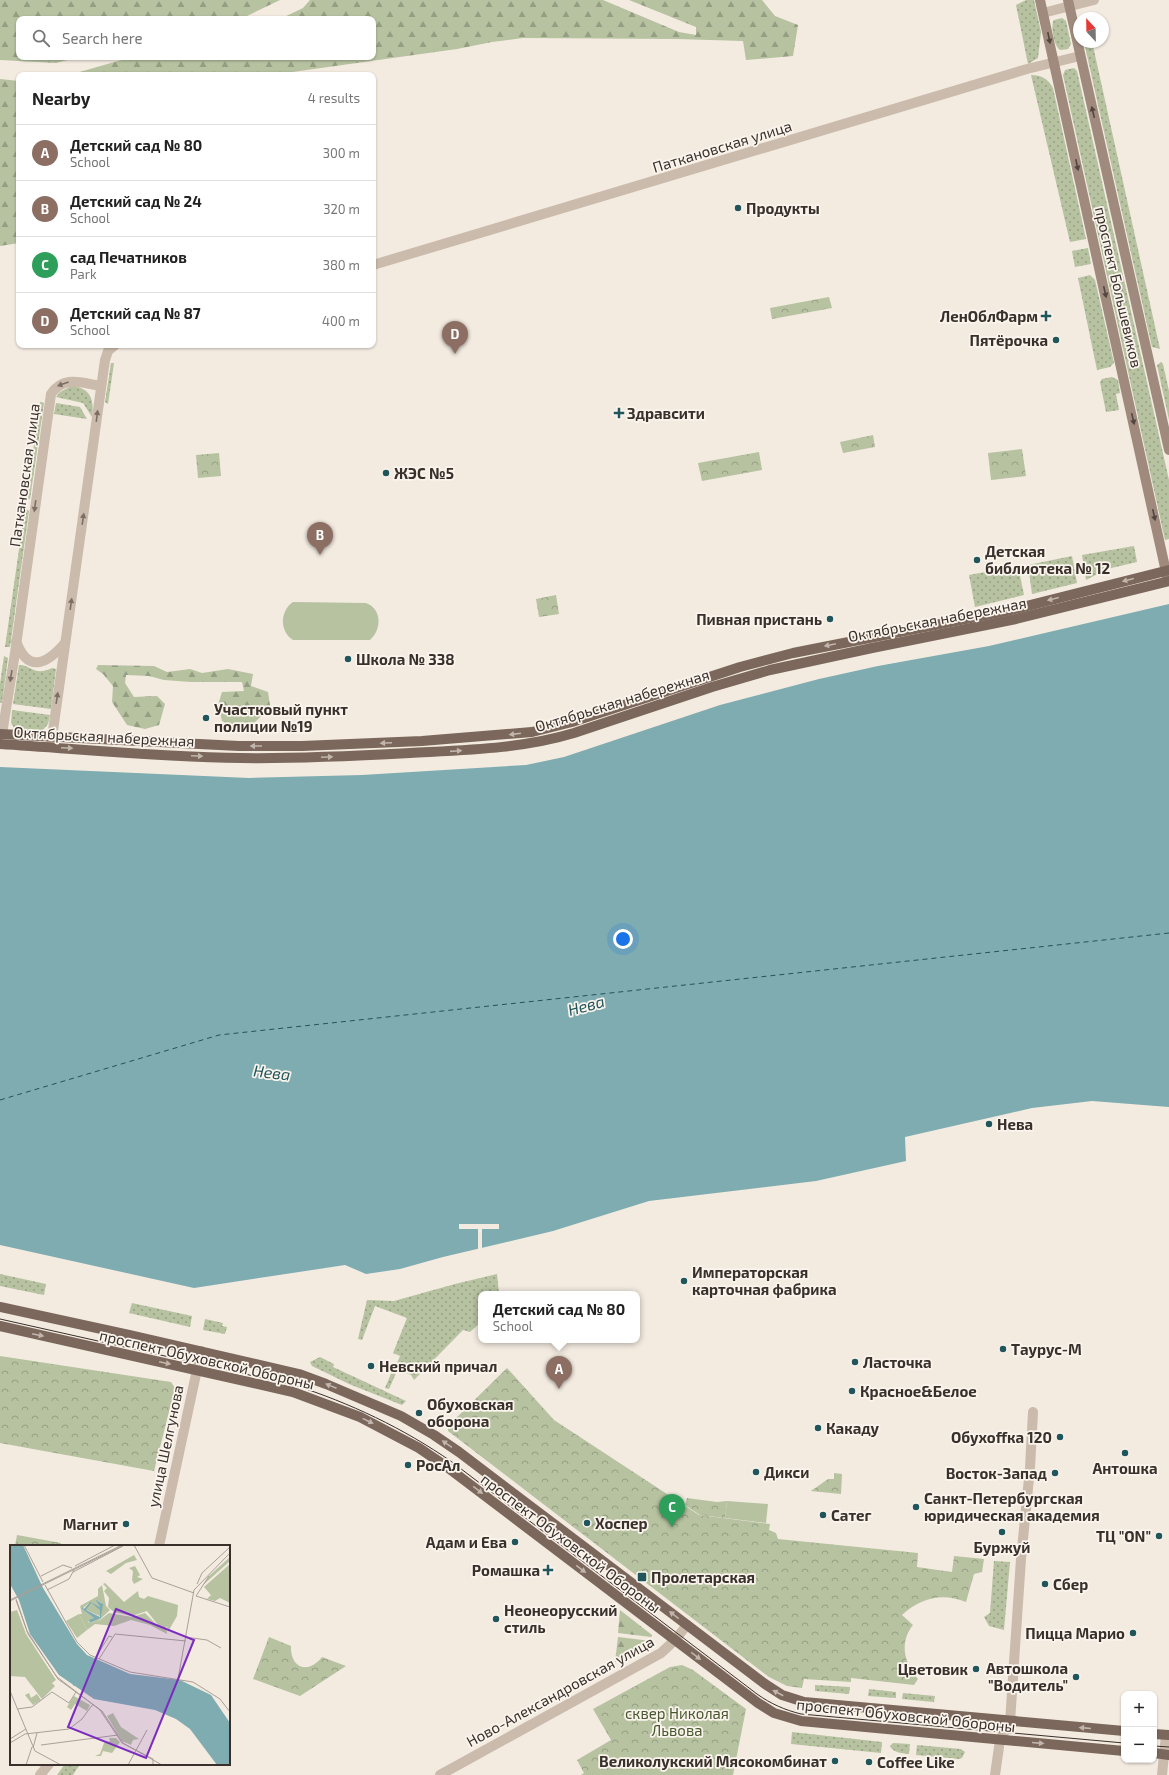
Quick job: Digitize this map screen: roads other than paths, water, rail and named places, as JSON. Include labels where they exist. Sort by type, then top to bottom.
[{"type":"main road","name":"проспект Большевиков","points":[[1040,0],[1168,570],[1169,581]]},
{"type":"main road","name":"проспект Большевиков","points":[[1068,3],[1169,450]]},
{"type":"main road","name":"Октябрьская набережная","points":[[51,742],[295,746],[422,742],[532,732],[572,722],[740,667],[786,654],[1011,610],[1168,570]]},
{"type":"main road","name":"Октябрьская набережная","points":[[1,738],[178,756],[271,758],[459,750],[533,744],[574,733],[712,687],[777,669],[872,648],[1016,620],[1169,581]]},
{"type":"main road","name":"проспект Обуховской Обороны","points":[[0,1306],[299,1374],[401,1416],[459,1452],[764,1684],[793,1700],[1010,1722],[1121,1731]]},
{"type":"main road","name":"проспект Обуховской Обороны","points":[[0,1326],[268,1386],[313,1399],[360,1417],[400,1437],[447,1468],[758,1703],[787,1718],[808,1722],[1121,1751]]},
{"type":"main road","points":[[1157,1734],[1167,1735]]},
{"type":"street","points":[[1043,13],[1068,3],[1094,0]]},
{"type":"street","name":"Паткановская улица","points":[[376,264],[1054,62],[1080,56]]},
{"type":"street","points":[[51,742],[101,386],[105,360],[108,351],[112,348]]},
{"type":"street","name":"Паткановская улица","points":[[1,738],[51,394],[56,386],[62,382],[72,381],[101,386]]},
{"type":"street","points":[[16,641],[19,650],[27,658],[33,662],[39,663],[45,662],[55,655],[65,643]]},
{"type":"street","name":"улица Шелгунова","points":[[159,1545],[201,1351]]},
{"type":"street","points":[[995,1775],[1000,1740],[1010,1722],[1033,1412]]},
{"type":"street","name":"Ново-Александровская улица","points":[[440,1775],[661,1654],[687,1625]]},
{"type":"street","points":[[1162,1775],[1162,1754],[1167,1735]]},
{"type":"street","points":[[40,1775],[48,1765]]},
{"type":"water","name":"Нева","points":[[1169,604],[1169,1107],[1092,1101],[1032,1108],[905,1137],[906,1161],[816,1181],[649,1201],[553,1231],[443,1257],[400,1269],[366,1274],[345,1265],[194,1288],[0,1245],[0,767],[249,778],[362,775],[526,765],[564,757],[720,705],[819,679],[878,666],[989,646]]},
{"type":"tram line","points":[[0,1319],[294,1385],[356,1408],[395,1427],[452,1462],[757,1694],[784,1709],[801,1714],[1121,1743]]},
{"type":"tram line","points":[[1157,1746],[1169,1747]]},
{"type":"place","name":"Продукты","points":[[738,208]]},
{"type":"place","name":"ЛенОблФарм","points":[[1046,316]]},
{"type":"place","name":"Пятёрочка","points":[[1056,340]]},
{"type":"place","name":"Детский сад № 87","points":[[455,354]]},
{"type":"place","name":"Здравсити","points":[[619,413]]},
{"type":"place","name":"ЖЭС №5","points":[[386,473]]},
{"type":"place","name":"Детский сад № 24","points":[[320,555]]},
{"type":"place","name":"Детская библиотека № 12","points":[[977,560]]},
{"type":"place","name":"Пивная пристань","points":[[830,619]]},
{"type":"place","name":"Школа № 338","points":[[348,659]]},
{"type":"place","name":"Участковый пункт полиции №19","points":[[206,718]]},
{"type":"place","name":"Нева","points":[[989,1124]]},
{"type":"place","name":"Императорская карточная фабрика","points":[[684,1281]]},
{"type":"place","name":"Таурус-М","points":[[1003,1349]]},
{"type":"place","name":"Ласточка","points":[[855,1362]]},
{"type":"place","name":"Невский причал","points":[[371,1366]]},
{"type":"place","name":"Детский сад № 80","points":[[559,1389]]},
{"type":"place","name":"Красное&Белое","points":[[852,1391]]},
{"type":"place","name":"Обуховская оборона","points":[[419,1413]]},
{"type":"place","name":"Какаду","points":[[818,1428]]},
{"type":"place","name":"Обухоffка 120","points":[[1060,1437]]},
{"type":"place","name":"Антошка","points":[[1125,1453]]},
{"type":"place","name":"РосАл","points":[[408,1465]]},
{"type":"place","name":"Дикси","points":[[756,1472]]},
{"type":"place","name":"Восток-Запад","points":[[1055,1473]]},
{"type":"place","name":"Санкт-Петербургская юридическая академия","points":[[916,1507]]},
{"type":"place","name":"Сатег","points":[[823,1515]]},
{"type":"place","name":"Хоспер","points":[[587,1523]]},
{"type":"place","name":"Магнит","points":[[126,1524]]},
{"type":"place","name":"сад Печатников","points":[[672,1527]]},
{"type":"place","name":"Буржуй","points":[[1002,1532]]},
{"type":"place","name":"ТЦ \"ON\"","points":[[1159,1536]]},
{"type":"place","name":"Адам и Ева","points":[[515,1542]]},
{"type":"place","name":"Ромашка","points":[[548,1570]]},
{"type":"place","name":"Пролетарская","points":[[642,1577]]},
{"type":"place","name":"Сбер","points":[[1045,1584]]},
{"type":"place","name":"Неонеорусский стиль","points":[[496,1619]]},
{"type":"place","name":"Пицца Марио","points":[[1133,1633]]},
{"type":"place","name":"Цветовик","points":[[976,1669]]},
{"type":"place","name":"Автошкола \"Водитель\"","points":[[1076,1677]]},
{"type":"place","name":"Великолукский Мясокомбинат","points":[[835,1761]]},
{"type":"place","name":"Coffee Like","points":[[869,1762]]},
{"type":"park label","name":"сквер Николая Львова","points":[[677,1722]]}]
